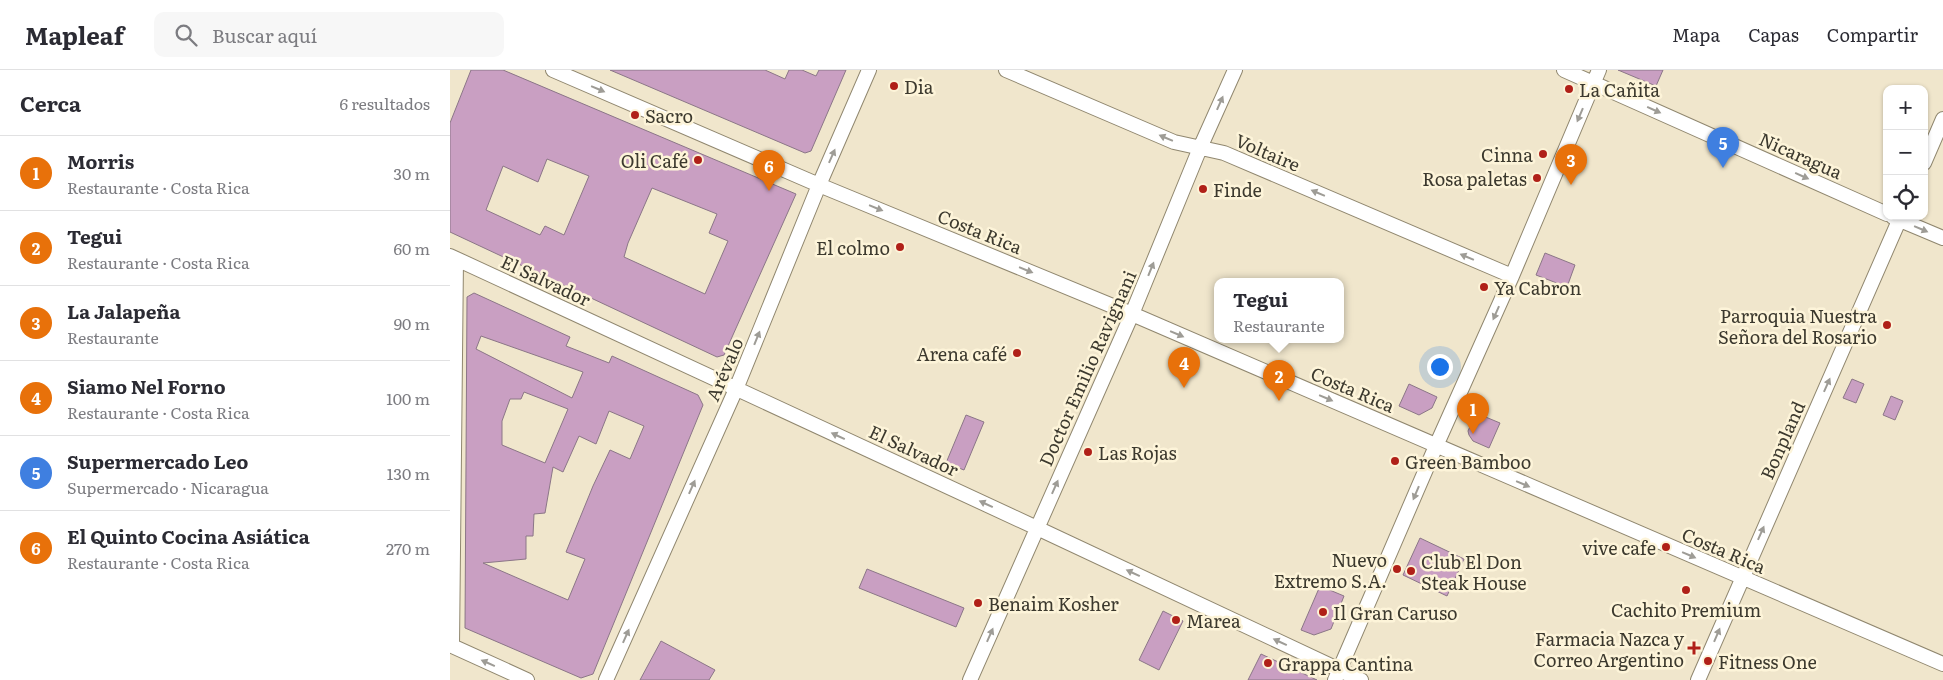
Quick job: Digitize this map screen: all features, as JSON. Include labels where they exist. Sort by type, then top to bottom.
[{"type":"street","name":"Costa Rica","points":[[553,70],[819,185],[1132,314],[1943,664]]},
{"type":"street","name":"Arévalo","points":[[606,680],[736,389],[819,185],[869,70]]},
{"type":"street","name":"Voltaire","points":[[1006,70],[1174,142],[1224,153],[1512,276]]},
{"type":"street","name":"Doctor Emilio Ravignani","points":[[970,680],[1132,314],[1200,148],[1235,70]]},
{"type":"street","name":"Nicaragua","points":[[1564,70],[1883,212]]},
{"type":"street","points":[[1338,675],[1436,446],[1512,276],[1599,70]]},
{"type":"street","points":[[1928,154],[1943,119]]},
{"type":"street","name":"Bonpland","points":[[1698,680],[1897,220]]},
{"type":"street","points":[[1904,220],[1943,238]]},
{"type":"street","points":[[453,258],[451,646],[527,680]]},
{"type":"street","name":"El Salvador","points":[[453,258],[1037,528],[1338,675],[1361,680]]},
{"type":"building","points":[[471,70],[503,70],[796,194],[724,355],[717,357],[450,232],[450,123]],"holes":[[[547,159],[589,176],[564,235],[545,226],[540,235],[486,210],[503,166],[538,182]],[[652,188],[717,214],[709,233],[728,241],[705,294],[624,257],[628,243]]]},
{"type":"building","points":[[610,70],[765,70],[785,79],[789,70],[802,70],[816,76],[819,70],[846,70],[811,151],[805,153]]},
{"type":"building","points":[[1618,70],[1663,70],[1656,86]]},
{"type":"building","points":[[1545,253],[1575,265],[1567,287],[1536,275]]},
{"type":"building","points":[[474,293],[570,337],[566,346],[609,363],[612,356],[698,395],[703,405],[593,674],[581,678],[465,628],[467,297]],"holes":[[[481,336],[583,372],[572,398],[476,349]],[[524,392],[568,409],[545,463],[502,445],[502,421],[510,399],[521,399]],[[609,411],[644,426],[630,459],[610,450],[593,486],[566,552],[585,559],[568,600],[483,563],[526,559],[526,536],[533,536],[534,514],[545,513],[553,467],[563,472],[579,436],[596,444]]]},
{"type":"building","points":[[1852,379],[1864,384],[1856,403],[1843,398]]},
{"type":"building","points":[[1409,384],[1437,397],[1432,408],[1419,415],[1399,406]]},
{"type":"building","points":[[1891,396],[1903,401],[1895,420],[1883,415]]},
{"type":"building","points":[[1476,413],[1500,423],[1489,448],[1473,441],[1469,435],[1468,431]]},
{"type":"building","points":[[966,415],[984,422],[964,470],[946,463]]},
{"type":"building","points":[[1420,538],[1464,559],[1447,596],[1403,575]]},
{"type":"building","points":[[867,569],[964,608],[956,627],[859,588]]},
{"type":"building","name":"Il Gran Caruso","points":[[1320,586],[1344,596],[1331,629],[1314,635],[1301,630]]},
{"type":"building","points":[[1163,611],[1183,621],[1159,670],[1139,660]]},
{"type":"building","points":[[661,641],[715,670],[709,680],[640,680]]},
{"type":"building","name":"Grappa Cantina","points":[[1261,654],[1317,680],[1248,680]]},
{"type":"place","name":"Dia","points":[[894,86]]},
{"type":"place","name":"La Cañita","points":[[1569,89]]},
{"type":"place","name":"Sacro","points":[[635,115]]},
{"type":"place","name":"Cinna","points":[[1543,154]]},
{"type":"place","name":"Oli Café","points":[[698,160]]},
{"type":"place","name":"Supermercado Leo","points":[[1723,168]]},
{"type":"place","name":"Rosa paletas","points":[[1537,178]]},
{"type":"place","name":"La Jalapeña","points":[[1571,185]]},
{"type":"place","name":"Finde","points":[[1203,189]]},
{"type":"place","name":"El Quinto Cocina Asiática","points":[[769,191]]},
{"type":"place","name":"El colmo","points":[[900,247]]},
{"type":"place","name":"Ya Cabron","points":[[1484,287]]},
{"type":"place","name":"Parroquia Nuestra Señora del Rosario","points":[[1887,325]]},
{"type":"place","name":"Arena café","points":[[1017,353]]},
{"type":"place","name":"Siamo Nel Forno","points":[[1184,388]]},
{"type":"place","name":"Tegui","points":[[1279,401]]},
{"type":"place","name":"Morris","points":[[1473,434]]},
{"type":"place","name":"Las Rojas","points":[[1088,452]]},
{"type":"place","name":"Green Bamboo","points":[[1395,461]]},
{"type":"place","name":"vive cafe","points":[[1666,547]]},
{"type":"place","name":"Nuevo Extremo S.A.","points":[[1397,569]]},
{"type":"place","name":"Club El Don Steak House","points":[[1411,571]]},
{"type":"place","name":"Cachito Premium","points":[[1686,590]]},
{"type":"place","name":"Benaim Kosher","points":[[978,603]]},
{"type":"place","name":"Il Gran Caruso","points":[[1323,612]]},
{"type":"place","name":"Marea","points":[[1176,620]]},
{"type":"place","name":"Farmacia Nazca y Correo Argentino","points":[[1694,648]]},
{"type":"place","name":"Fitness One","points":[[1708,661]]},
{"type":"place","name":"Grappa Cantina","points":[[1268,663]]}]
